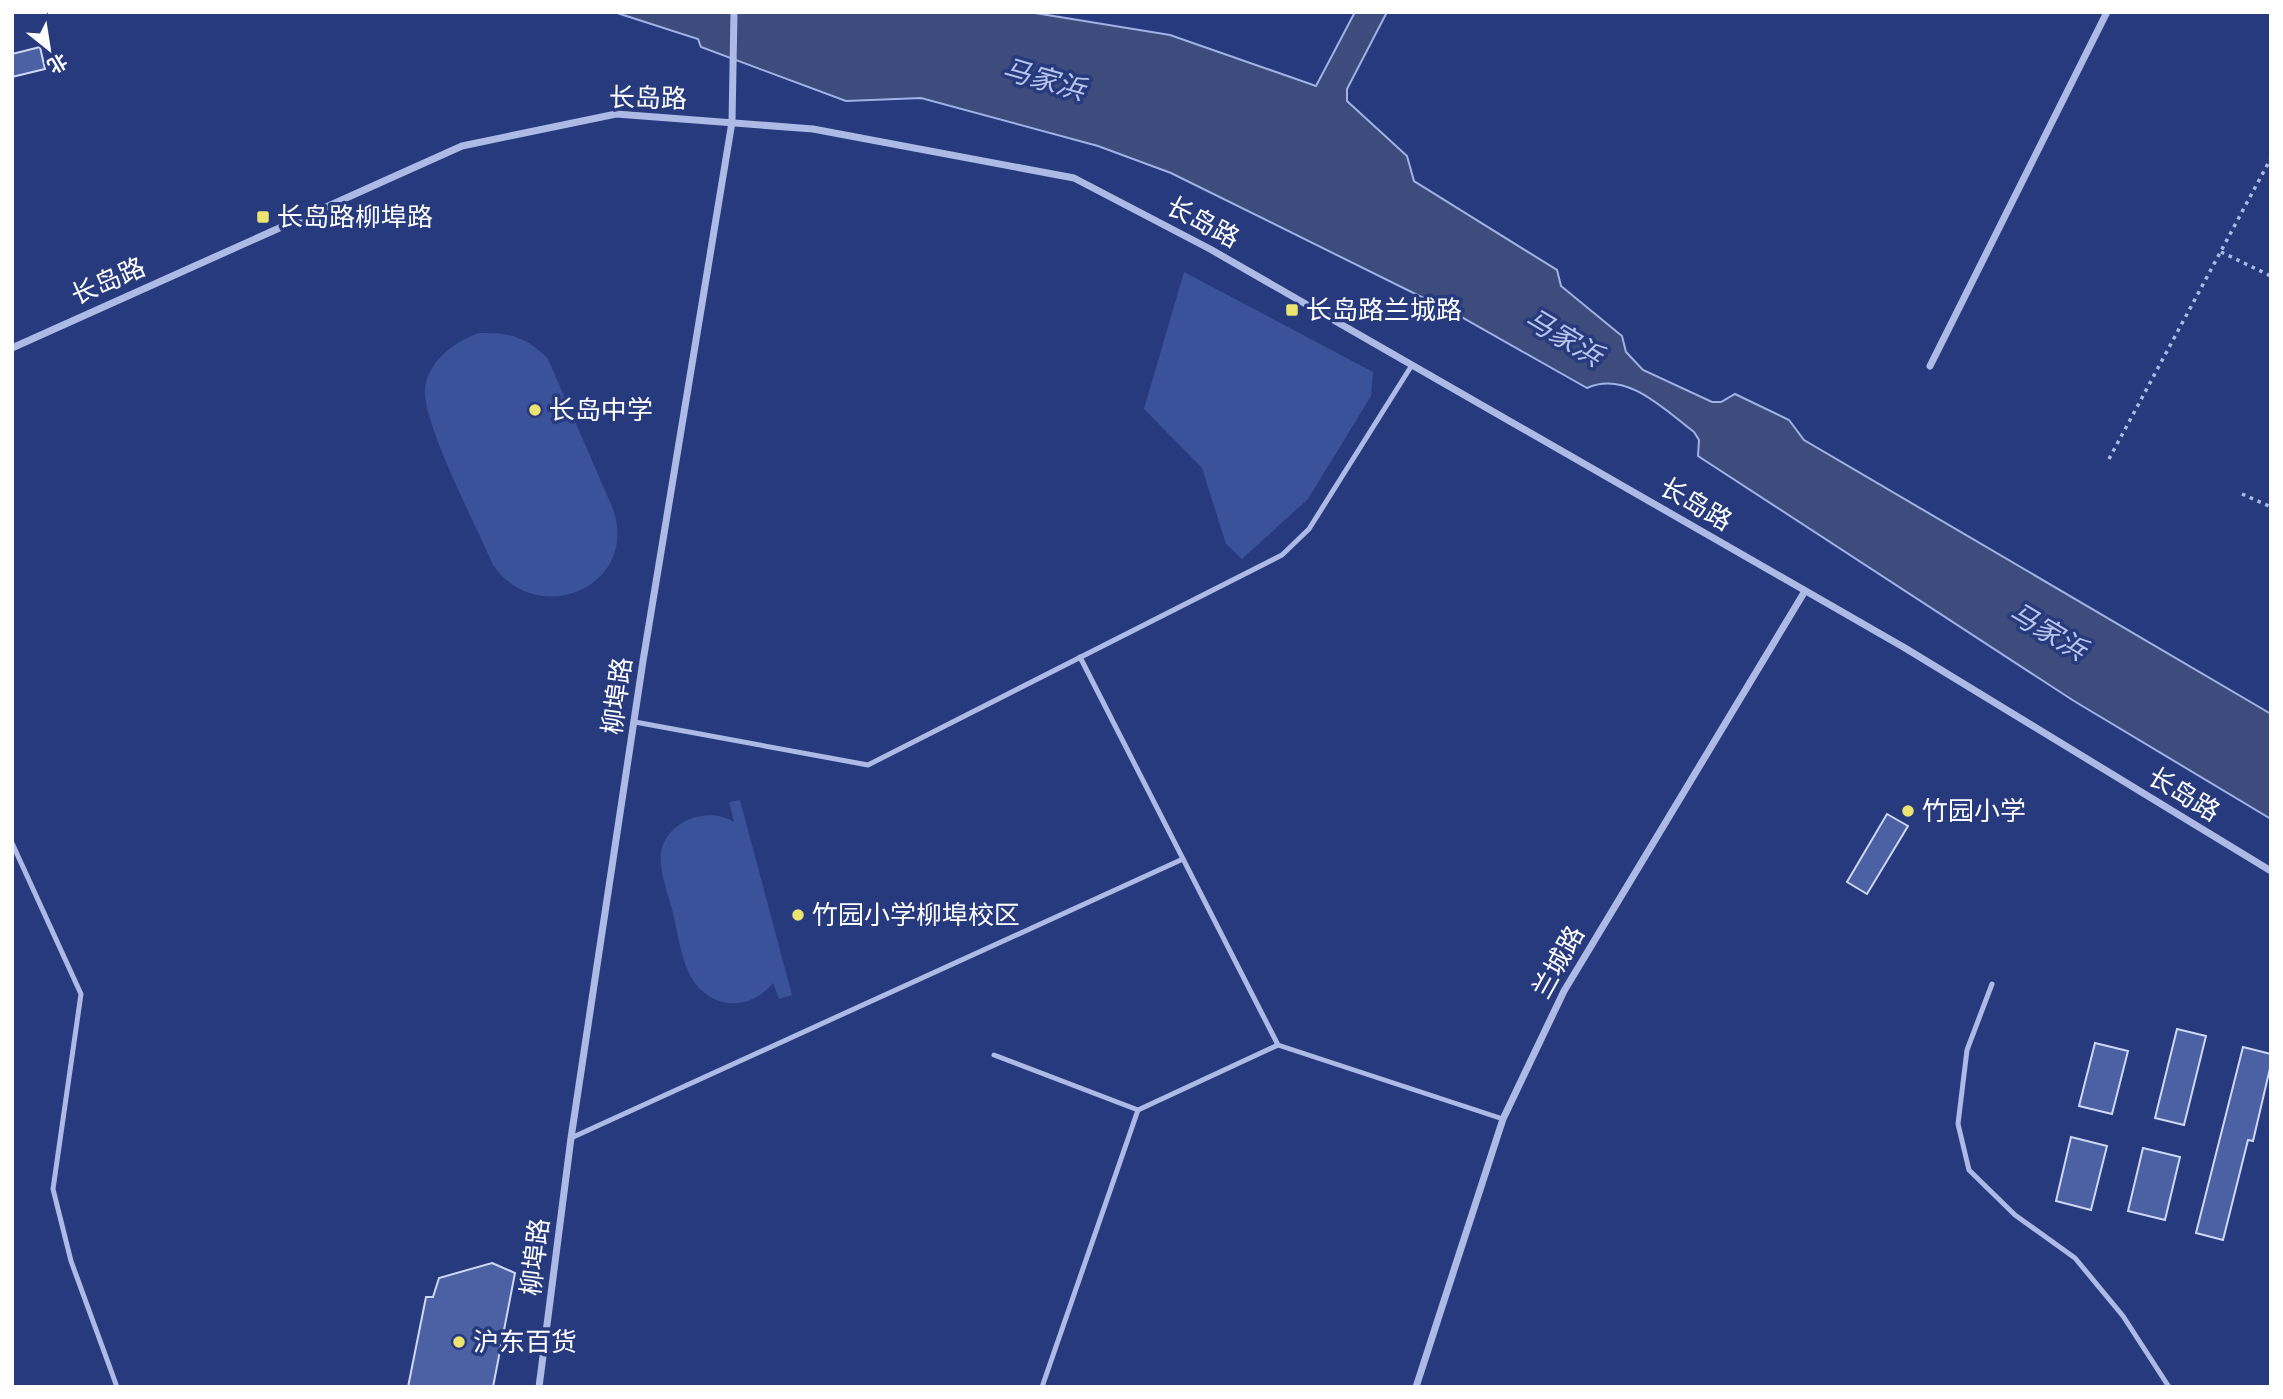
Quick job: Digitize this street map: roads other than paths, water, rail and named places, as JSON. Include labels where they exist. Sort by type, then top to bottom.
[{"type":"street","name":"柳埠路","points":[[539,1387],[571,1138],[732,122],[734,12]]},
{"type":"street","points":[[1930,366],[2108,12]]},
{"type":"street","name":"长岛路","points":[[12,348],[462,146],[616,114],[813,129],[1074,178],[1210,248],[1805,591],[2271,871]]},
{"type":"street","name":"兰城路","points":[[1416,1387],[1503,1119],[1564,991],[1805,591]]},
{"type":"lane","points":[[635,722],[868,765],[1282,555],[1309,529],[1412,365]]},
{"type":"lane","points":[[1080,657],[1278,1045]]},
{"type":"lane","points":[[12,843],[81,994],[54,1189],[71,1261],[117,1387]]},
{"type":"lane","points":[[571,1138],[1183,859]]},
{"type":"lane","points":[[1992,984],[1967,1049],[1958,1124],[1969,1170],[2015,1215],[2075,1258],[2123,1316],[2169,1387]]},
{"type":"lane","points":[[994,1055],[1138,1110],[1278,1045],[1503,1119]]},
{"type":"lane","points":[[1042,1387],[1138,1110]]},
{"type":"water","name":"马家浜","points":[[614,12],[1029,12],[1170,35],[1316,86],[1355,12],[1387,12],[1347,89],[1347,101],[1407,156],[1414,181],[1557,270],[1561,286],[1622,336],[1626,352],[1643,370],[1712,402],[1721,402],[1735,394],[1789,420],[1804,440],[2271,714],[2271,819],[2074,701],[1698,456],[1699,440],[1694,432],[1657,403],[1630,388],[1602,384],[1587,388],[1456,314],[1171,173],[1098,146],[921,98],[846,101],[701,47],[698,39]]},
{"type":"place","name":"长岛路柳埠路","points":[[263,217]]},
{"type":"place","name":"长岛路兰城路","points":[[1292,310]]},
{"type":"place","name":"长岛中学","points":[[535,410]]},
{"type":"place","name":"竹园小学","points":[[1908,811]]},
{"type":"place","name":"竹园小学柳埠校区","points":[[798,915]]},
{"type":"place","name":"沪东百货","points":[[459,1342]]}]
